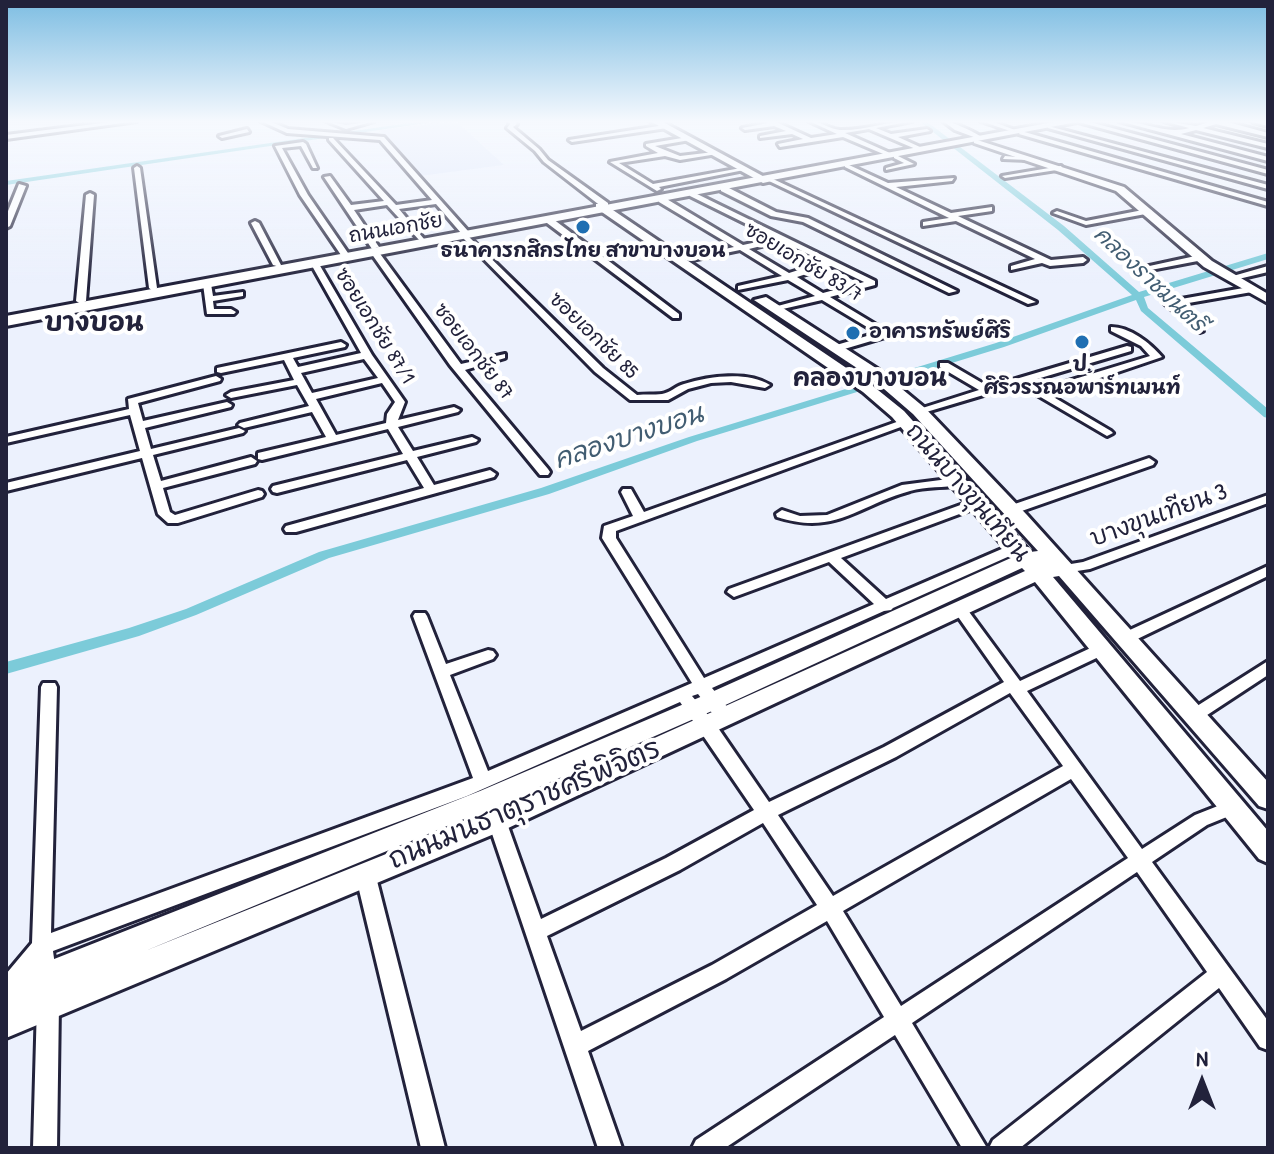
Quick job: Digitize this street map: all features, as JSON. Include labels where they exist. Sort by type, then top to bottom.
[{"type":"main road","points":[[753,175],[763,180]]},
{"type":"main road","name":"ถนนเอกชัย","points":[[239,282],[277,265],[794,175]]},
{"type":"main road","name":"ถนนเอกชัย","points":[[664,197],[796,175]]},
{"type":"main road","points":[[1080,175],[1120,189],[1204,261],[1249,290],[1267,297]]},
{"type":"main road","name":"ถนนเอกชัย","points":[[6,321],[239,282],[420,239],[550,221],[610,207]]},
{"type":"main road","name":"ถนนบางขุนเทียน","points":[[610,207],[871,381]]},
{"type":"main road","name":"ถนนบางขุนเทียน","points":[[689,259],[777,309],[837,348],[1011,510],[1039,561],[1102,649],[1268,851]]},
{"type":"main road","name":"ถนนเอกชัย","points":[[6,315],[153,288],[200,288]]},
{"type":"main road","name":"ถนนบางขุนเทียน","points":[[912,416],[956,482],[1124,639],[1268,799]]},
{"type":"main road","name":"ถนนมนธาตุราชศรีพิจิตร","points":[[705,706],[959,608],[1039,561]]},
{"type":"main road","name":"ถนนมนธาตุราชศรีพิจิตร","points":[[6,1022],[47,989],[1039,561]]},
{"type":"main road","name":"ถนนมนธาตุราชศรีพิจิตร","points":[[6,992],[47,989],[365,873],[490,800]]},
{"type":"street","points":[[138,175],[153,288]]},
{"type":"street","points":[[293,175],[344,253]]},
{"type":"street","points":[[366,175],[420,239]]},
{"type":"street","name":"ซอยเอกชัย 85","points":[[415,175],[465,233],[599,370],[634,398],[668,397],[684,387],[711,380],[731,379],[765,385]]},
{"type":"street","points":[[565,175],[610,207]]},
{"type":"street","name":"ซอยเอกชัย 83/7","points":[[634,175],[742,248],[792,275],[884,333],[837,348]]},
{"type":"street","points":[[652,186],[706,175]]},
{"type":"street","points":[[865,175],[1042,260],[1054,264],[1083,260]]},
{"type":"street","points":[[1005,176],[1013,175]]},
{"type":"street","points":[[1167,175],[1268,204]]},
{"type":"street","points":[[1171,176],[1175,175]]},
{"type":"street","points":[[1221,175],[1268,189]]},
{"type":"street","name":"ซอยเอกชัย 87","points":[[328,177],[375,250],[459,368],[544,472]]},
{"type":"street","points":[[890,187],[952,179]]},
{"type":"street","points":[[763,180],[1031,302]]},
{"type":"street","points":[[1181,193],[1202,185]]},
{"type":"street","points":[[6,226],[22,186]]},
{"type":"street","points":[[890,187],[925,188]]},
{"type":"street","points":[[724,189],[774,214],[805,220],[952,291]]},
{"type":"street","points":[[1246,198],[1268,189]]},
{"type":"street","points":[[693,194],[828,264]]},
{"type":"street","points":[[81,301],[90,195]]},
{"type":"street","points":[[349,208],[438,201]]},
{"type":"street","points":[[926,224],[989,209]]},
{"type":"street","points":[[1057,213],[1086,223],[1148,211]]},
{"type":"street","points":[[550,221],[676,316]]},
{"type":"street","points":[[255,223],[277,265]]},
{"type":"street","points":[[689,259],[781,239]]},
{"type":"street","points":[[1014,268],[1042,260]]},
{"type":"street","points":[[1135,270],[1204,261]]},
{"type":"street","name":"ซอยเอกชัย 87/1","points":[[315,264],[367,355],[400,402],[391,425]]},
{"type":"street","points":[[741,288],[828,264],[837,264],[872,284],[777,309]]},
{"type":"street","points":[[1226,276],[1268,269]]},
{"type":"street","points":[[231,312],[212,313],[200,288],[239,282]]},
{"type":"street","points":[[1200,329],[1170,304],[1249,290]]},
{"type":"street","points":[[1041,394],[1157,357],[1145,344],[1114,329]]},
{"type":"street","points":[[258,494],[171,520],[164,514],[132,401],[218,375],[341,345]]},
{"type":"street","points":[[975,1148],[831,909],[766,812],[609,538],[609,529],[912,416],[1127,349]]},
{"type":"street","points":[[138,426],[367,355]]},
{"type":"street","points":[[459,368],[501,356]]},
{"type":"street","points":[[287,357],[332,438]]},
{"type":"street","points":[[944,365],[989,391]]},
{"type":"street","points":[[6,487],[242,428],[383,380]]},
{"type":"street","points":[[1019,382],[1107,433]]},
{"type":"street","points":[[400,402],[413,419]]},
{"type":"street","points":[[156,486],[332,438],[454,410]]},
{"type":"street","points":[[6,440],[133,411]]},
{"type":"street","points":[[391,425],[431,490]]},
{"type":"street","points":[[277,489],[472,440]]},
{"type":"street","points":[[1011,510],[1149,462]]},
{"type":"street","points":[[291,529],[490,474]]},
{"type":"street","points":[[782,514],[797,521],[816,523],[906,488],[956,482]]},
{"type":"street","points":[[627,492],[640,516]]},
{"type":"street","name":"บางขุนเทียน 3","points":[[1039,561],[1085,566],[1268,499]]},
{"type":"street","points":[[734,592],[977,503]]},
{"type":"street","points":[[831,556],[886,607]]},
{"type":"street","name":"ถนนมนธาตุราชศรีพิจิตร","points":[[6,992],[42,946],[490,800],[705,706],[886,607],[1039,561]]},
{"type":"street","points":[[1124,639],[1268,570]]},
{"type":"street","points":[[959,608],[1268,1039]]},
{"type":"street","points":[[420,616],[490,800],[610,1148]]},
{"type":"street","points":[[534,932],[673,864],[766,812],[890,752],[1015,686],[1102,649]]},
{"type":"street","points":[[442,672],[488,655]]},
{"type":"street","points":[[1192,717],[1268,667]]},
{"type":"street","points":[[45,1148],[47,989],[42,946],[49,687]]},
{"type":"street","points":[[575,1046],[831,909],[1075,768]]},
{"type":"street","points":[[704,1148],[1201,820],[1233,807]]},
{"type":"street","points":[[365,873],[433,1148]]},
{"type":"street","points":[[1001,1148],[1222,973]]},
{"type":"waterway","points":[[6,183],[63,175]]},
{"type":"waterway","name":"คลองราชมนตรี","points":[[992,175],[1061,228],[1138,296]]},
{"type":"waterway","name":"คลองบางบอน","points":[[1138,296],[1268,256]]},
{"type":"waterway","name":"คลองบางบอน","points":[[6,668],[134,632],[191,612],[324,555],[545,491],[693,439],[1000,345],[1138,296]]},
{"type":"waterway","name":"คลองราชมนตรี","points":[[1138,296],[1144,309],[1268,415]]},
{"type":"place","name":"ธนาคารกสิกรไทย สาขาบางบอน","points":[[583,227]]},
{"type":"place","name":"อาคารทรัพย์ศิริ","points":[[853,333]]},
{"type":"place","name":"ป. ศิริวรรณอพาร์ทเมนท์","points":[[1082,342]]},
{"type":"district","name":"บางบอน","points":[[94,324]]},
{"type":"district","name":"คลองบางบอน","points":[[870,380]]}]
